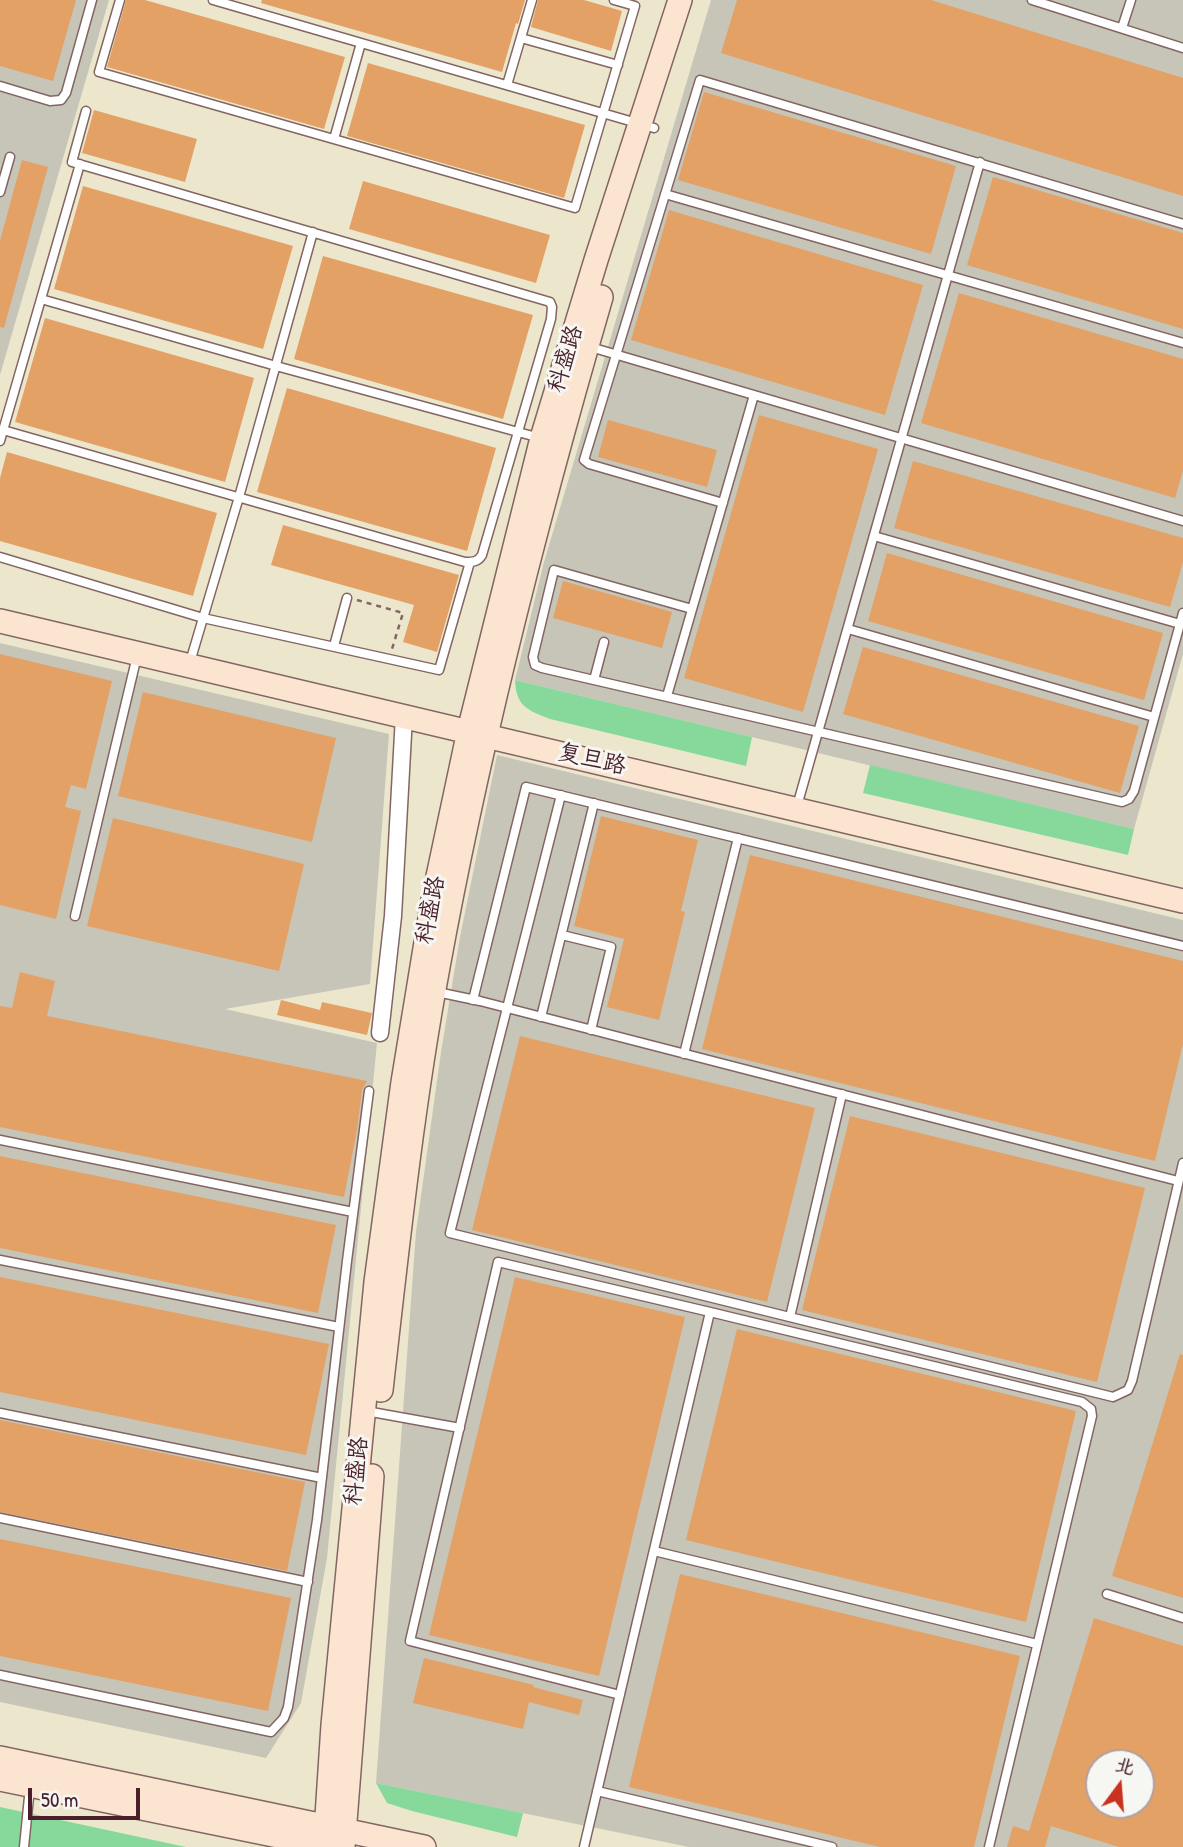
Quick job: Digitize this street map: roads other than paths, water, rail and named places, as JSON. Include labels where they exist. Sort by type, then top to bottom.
[{"type":"street","name":"科盛路","points":[[333,1841],[370,1412],[376,1282],[425,990],[477,733],[551,440],[647,126],[680,0]]},
{"type":"street","name":"科盛路","points":[[647,126],[695,0]]},
{"type":"street","name":"复旦路","points":[[0,621],[1183,901]]},
{"type":"street","points":[[380,1033],[393,916],[404,716]]},
{"type":"street","points":[[0,1758],[333,1841]]},
{"type":"street","points":[[0,1779],[333,1841],[424,1847]]},
{"type":"lane","points":[[0,86],[50,101],[61,100],[66,93],[92,0]]},
{"type":"lane","points":[[120,0],[99,72],[575,208],[635,6],[614,0]]},
{"type":"lane","points":[[213,0],[647,126]]},
{"type":"lane","points":[[507,85],[532,0]]},
{"type":"lane","points":[[1032,0],[1183,47]]},
{"type":"lane","points":[[1122,28],[1131,0]]},
{"type":"lane","points":[[521,37],[618,65]]},
{"type":"lane","points":[[334,139],[361,43]]},
{"type":"lane","points":[[723,503],[589,464],[584,460],[700,80],[1183,224]]},
{"type":"lane","points":[[3,430],[470,562],[479,560],[482,555],[551,318],[550,302],[72,162],[86,110]]},
{"type":"lane","points":[[0,192],[10,157]]},
{"type":"lane","points":[[797,809],[980,162]]},
{"type":"lane","points":[[0,441],[80,164]]},
{"type":"lane","points":[[665,194],[1183,344]]},
{"type":"lane","points":[[189,665],[313,232]]},
{"type":"lane","points":[[41,299],[551,440]]},
{"type":"lane","points":[[579,343],[1183,520]]},
{"type":"lane","points":[[667,696],[754,395]]},
{"type":"lane","points":[[874,536],[1180,624]]},
{"type":"lane","points":[[0,557],[203,618],[439,670],[470,562]]},
{"type":"lane","points":[[692,609],[554,570],[533,657],[535,664],[542,668],[1122,803],[1129,799],[1134,791],[1183,613]]},
{"type":"lane","points":[[334,646],[347,598]]},
{"type":"lane","points":[[848,629],[1154,717]]},
{"type":"lane","points":[[594,680],[604,642]]},
{"type":"lane","points":[[75,916],[137,653]]},
{"type":"lane","points":[[474,1000],[526,787],[1183,946]]},
{"type":"lane","points":[[561,795],[450,1233],[1113,1397],[1128,1390],[1132,1381],[1183,1163]]},
{"type":"lane","points":[[541,1017],[594,803]]},
{"type":"lane","points":[[684,1054],[738,838]]},
{"type":"lane","points":[[562,935],[611,947],[591,1030]]},
{"type":"lane","points":[[425,990],[506,1008],[1178,1181]]},
{"type":"lane","points":[[0,1675],[271,1732],[284,1718],[308,1582],[369,1091]]},
{"type":"lane","points":[[790,1317],[842,1094]]},
{"type":"lane","points":[[0,1140],[353,1212]]},
{"type":"lane","points":[[0,1260],[339,1327]]},
{"type":"lane","points":[[620,1695],[410,1641],[498,1262],[1087,1404],[1091,1409],[1091,1416],[989,1847]]},
{"type":"lane","points":[[584,1847],[710,1312]]},
{"type":"lane","points":[[370,1412],[460,1428]]},
{"type":"lane","points":[[0,1413],[322,1478]]},
{"type":"lane","points":[[0,1518],[308,1582]]},
{"type":"lane","points":[[654,1551],[1037,1644]]},
{"type":"lane","points":[[1107,1594],[1183,1618]]},
{"type":"lane","points":[[24,1847],[31,1785]]},
{"type":"lane","points":[[597,1791],[832,1847]]}]
